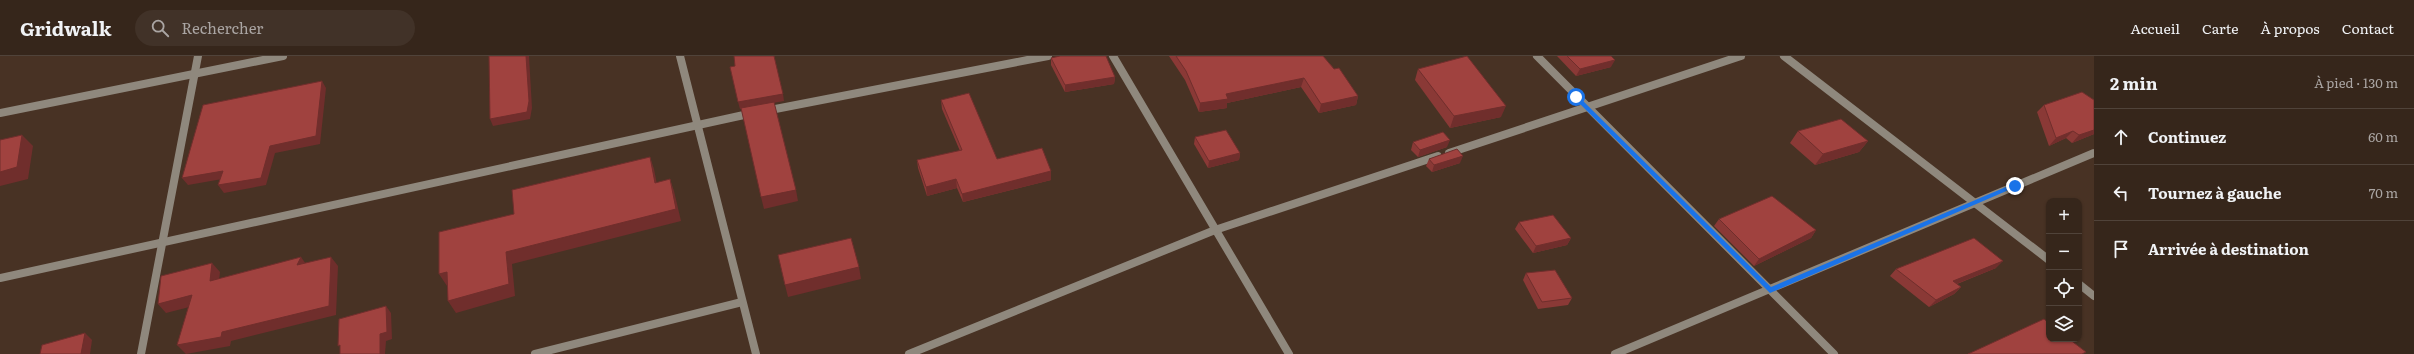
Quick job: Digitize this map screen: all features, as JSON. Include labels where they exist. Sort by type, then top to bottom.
[{"type":"street","points":[[141,354],[164,241],[198,56]]},
{"type":"street","points":[[0,113],[283,56]]},
{"type":"street","points":[[680,56],[756,354]]},
{"type":"street","points":[[0,278],[698,123],[1048,56]]},
{"type":"street","points":[[1113,56],[1289,354]]},
{"type":"street","points":[[1537,56],[1586,107],[1834,354]]},
{"type":"street","points":[[909,354],[1215,230],[1741,56]]},
{"type":"street","points":[[1784,56],[2046,258]]},
{"type":"street","points":[[1615,354],[2094,153]]},
{"type":"street","points":[[2082,286],[2094,296]]},
{"type":"street","points":[[535,354],[742,302]]},
{"type":"building","points":[[489,56],[526,56],[529,101],[527,112],[490,119]]},
{"type":"building","points":[[734,56],[774,56],[783,94],[738,102],[730,67],[735,66]]},
{"type":"building","points":[[1060,56],[1106,56],[1115,77],[1065,85],[1051,58]]},
{"type":"building","points":[[1176,56],[1323,56],[1334,69],[1339,68],[1358,96],[1321,104],[1304,78],[1226,94],[1228,99],[1200,103],[1186,71]]},
{"type":"building","points":[[1467,56],[1506,106],[1454,116],[1418,69]]},
{"type":"building","points":[[1567,56],[1611,56],[1615,60],[1580,69]]},
{"type":"building","points":[[322,81],[316,136],[270,146],[261,178],[218,185],[223,171],[182,178],[203,105]]},
{"type":"building","points":[[2082,92],[2094,100],[2094,130],[2079,135],[2073,131],[2056,138],[2044,105]]},
{"type":"building","points":[[969,93],[997,159],[1042,148],[1051,171],[962,194],[956,179],[926,187],[917,160],[962,150],[941,100]]},
{"type":"building","points":[[774,102],[796,190],[761,197],[741,108]]},
{"type":"building","points":[[1841,119],[1868,141],[1823,154],[1798,131]]},
{"type":"building","points":[[1226,130],[1240,153],[1209,161],[1195,137]]},
{"type":"building","points":[[1443,132],[1450,140],[1420,150],[1413,142]]},
{"type":"building","points":[[22,135],[17,167],[0,172],[0,140]]},
{"type":"building","points":[[1457,149],[1463,156],[1434,165],[1429,159]]},
{"type":"building","points":[[650,157],[655,183],[670,179],[676,209],[506,252],[509,284],[448,301],[447,272],[439,274],[439,232],[514,214],[512,190]]},
{"type":"building","points":[[1772,196],[1816,230],[1759,259],[1719,219]]},
{"type":"building","points":[[1553,215],[1571,238],[1536,246],[1519,222]]},
{"type":"building","points":[[851,238],[859,267],[785,285],[778,255]]},
{"type":"building","points":[[1974,238],[2003,261],[1953,281],[1961,287],[1936,300],[1896,269]]},
{"type":"building","points":[[301,257],[297,265],[331,257],[329,306],[222,332],[221,337],[177,345],[192,295],[158,304],[161,276],[212,263],[210,281]]},
{"type":"building","points":[[1555,270],[1572,298],[1542,302],[1526,273]]},
{"type":"building","points":[[386,306],[387,332],[380,334],[380,354],[340,354],[340,345],[338,346],[339,319]]},
{"type":"building","points":[[2044,319],[2046,321],[2046,342],[2073,342],[2086,352],[2082,354],[1968,354]]},
{"type":"building","points":[[85,333],[81,354],[40,354],[42,345]]},
{"type":"route","points":[[1576,97],[1770,290],[2015,186]]}]
